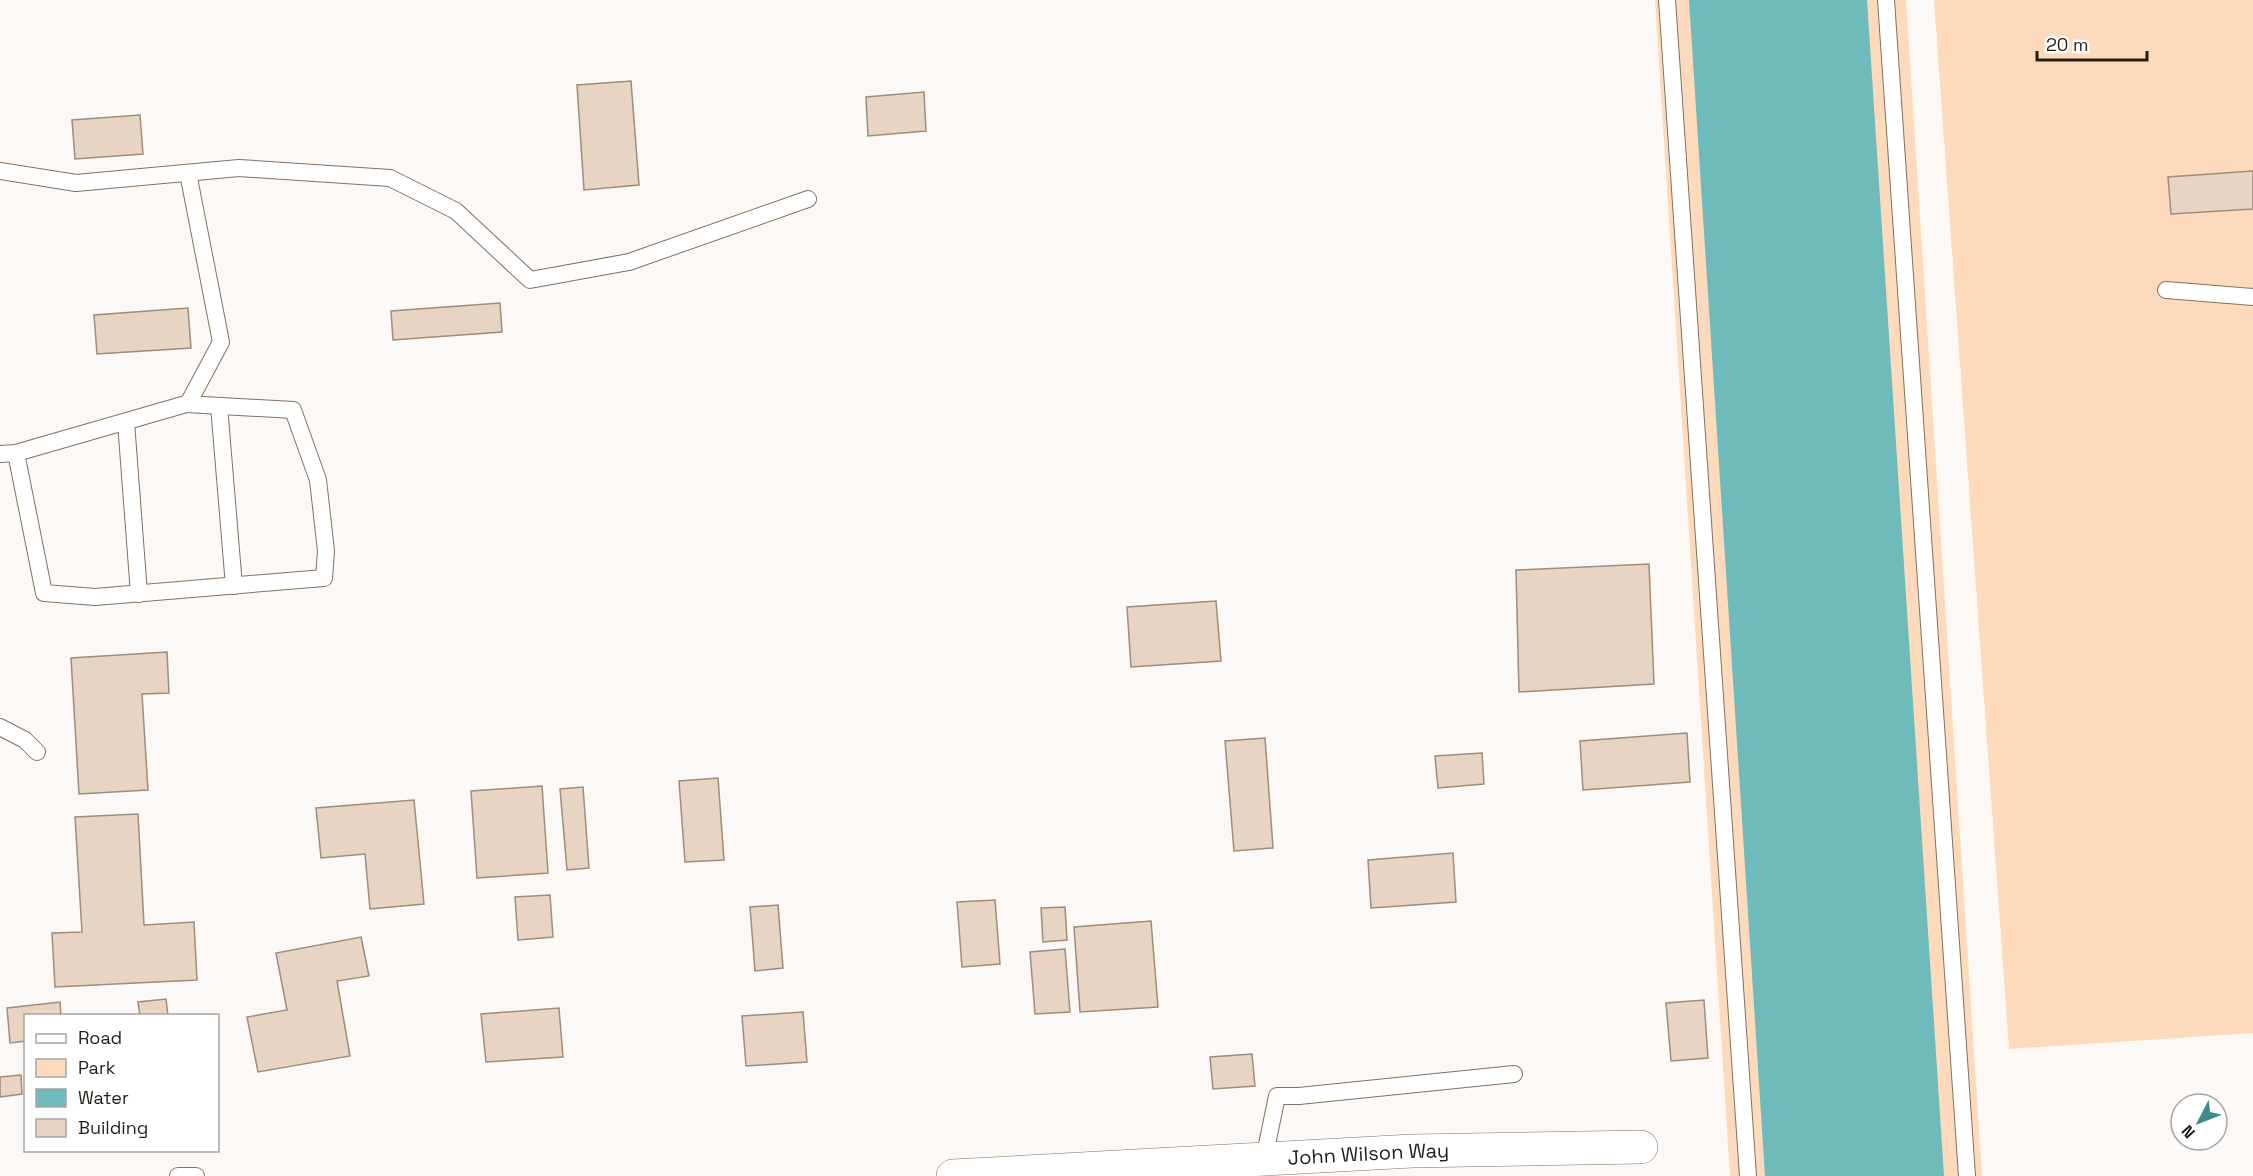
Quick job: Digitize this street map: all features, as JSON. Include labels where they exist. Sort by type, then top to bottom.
[{"type":"street","name":"John Wilson Way","points":[[953,1176],[1412,1151],[1641,1147]]},
{"type":"lane","points":[[1667,0],[1748,1176]]},
{"type":"lane","points":[[1886,0],[1966,1176]]},
{"type":"lane","points":[[0,171],[75,183],[239,168],[390,178],[456,211],[530,280],[629,262],[808,199]]},
{"type":"lane","points":[[186,404],[221,342],[188,173]]},
{"type":"lane","points":[[2166,290],[2253,297]]},
{"type":"lane","points":[[186,404],[219,406],[293,410],[318,480],[326,551],[324,578],[95,597],[44,593],[8,453],[186,404]]},
{"type":"lane","points":[[219,406],[234,586]]},
{"type":"lane","points":[[126,422],[139,594]]},
{"type":"lane","points":[[0,727],[25,740],[37,752]]},
{"type":"lane","points":[[1264,1159],[1277,1096],[1299,1096],[1514,1074]]},
{"type":"lane","points":[[178,1176],[196,1176]]},
{"type":"green space","points":[[1655,0],[1906,0],[1982,1176],[1730,1176]]},
{"type":"green space","points":[[1934,0],[2253,0],[2253,1033],[2009,1049]]},
{"type":"water","points":[[1689,0],[1867,0],[1944,1176],[1765,1176]]},
{"type":"building","points":[[631,81],[639,185],[584,190],[577,85]]},
{"type":"building","points":[[924,92],[926,131],[868,136],[866,97]]},
{"type":"building","points":[[140,115],[143,154],[75,159],[72,120]]},
{"type":"building","points":[[2253,171],[2253,209],[2171,214],[2168,177]]},
{"type":"building","points":[[500,303],[502,332],[393,340],[391,311]]},
{"type":"building","points":[[188,308],[191,348],[97,354],[94,315]]},
{"type":"building","points":[[1649,564],[1654,684],[1519,692],[1516,570]]},
{"type":"building","points":[[1216,601],[1221,661],[1131,667],[1127,607]]},
{"type":"building","points":[[167,652],[169,693],[142,694],[148,790],[79,794],[71,658]]},
{"type":"building","points":[[1687,733],[1690,782],[1583,790],[1580,741]]},
{"type":"building","points":[[1265,738],[1273,848],[1234,851],[1225,741]]},
{"type":"building","points":[[1482,753],[1484,784],[1438,788],[1435,756]]},
{"type":"building","points":[[718,778],[724,860],[685,862],[679,781]]},
{"type":"building","points":[[542,786],[548,873],[477,878],[471,791]]},
{"type":"building","points":[[583,787],[589,868],[567,870],[560,789]]},
{"type":"building","points":[[414,800],[424,904],[370,909],[365,854],[321,858],[316,808]]},
{"type":"building","points":[[138,814],[144,925],[194,922],[197,980],[55,987],[52,933],[82,932],[75,817]]},
{"type":"building","points":[[1453,853],[1456,902],[1371,908],[1368,860]]},
{"type":"building","points":[[550,895],[553,937],[518,940],[515,897]]},
{"type":"building","points":[[995,900],[1000,964],[962,967],[957,902]]},
{"type":"building","points":[[778,905],[783,968],[755,971],[750,907]]},
{"type":"building","points":[[1065,907],[1067,940],[1043,942],[1041,908]]},
{"type":"building","points":[[1151,921],[1158,1007],[1080,1012],[1074,927]]},
{"type":"building","points":[[361,937],[369,976],[337,981],[350,1056],[258,1072],[247,1017],[287,1010],[276,953]]},
{"type":"building","points":[[1065,949],[1070,1012],[1035,1014],[1030,952]]},
{"type":"building","points":[[166,999],[168,1014],[140,1014],[138,1002]]},
{"type":"building","points":[[1704,1000],[1708,1058],[1671,1061],[1666,1003]]},
{"type":"building","points":[[60,1002],[61,1014],[24,1014],[24,1041],[10,1043],[7,1008]]},
{"type":"building","points":[[559,1008],[563,1057],[486,1062],[481,1014]]},
{"type":"building","points":[[803,1012],[807,1062],[746,1066],[742,1016]]},
{"type":"building","points":[[1252,1054],[1255,1086],[1213,1089],[1210,1057]]},
{"type":"building","points":[[21,1075],[22,1094],[0,1097],[0,1077]]}]
